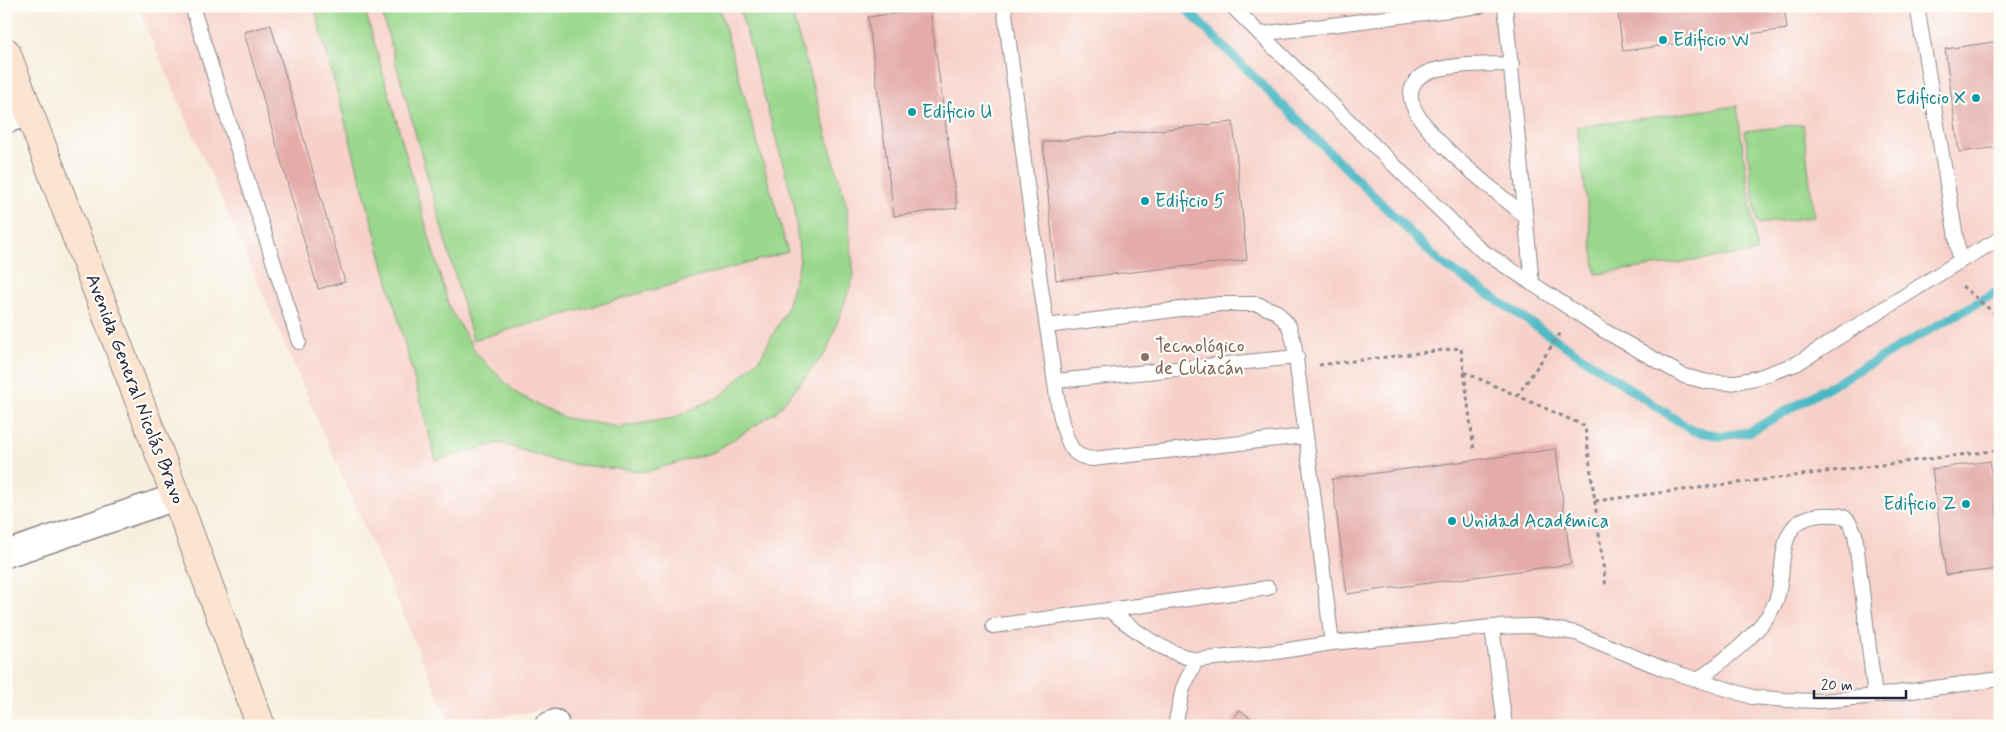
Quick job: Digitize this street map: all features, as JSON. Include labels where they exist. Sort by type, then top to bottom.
[{"type":"main road","name":"Avenida General Nicolás Bravo","points":[[6,52],[17,116],[176,497],[261,726]]},
{"type":"street","points":[[6,554],[176,497]]},
{"type":"lane","points":[[192,6],[299,342]]},
{"type":"lane","points":[[1004,6],[1047,326],[1067,440],[1073,451],[1081,457],[1092,458],[1306,436]]},
{"type":"lane","points":[[1232,6],[1481,250],[1603,330],[1684,376],[1708,382],[1731,383],[1756,378],[1796,364],[1960,261],[2000,239]]},
{"type":"lane","points":[[1260,34],[1480,6]]},
{"type":"lane","points":[[1505,6],[1532,284]]},
{"type":"lane","points":[[1917,6],[1960,261]]},
{"type":"lane","points":[[1512,64],[1436,70],[1424,74],[1414,82],[1410,92],[1412,103],[1440,141],[1475,175],[1526,216]]},
{"type":"lane","points":[[1047,326],[1220,304],[1257,304],[1276,312],[1288,326],[1298,362],[1332,644]]},
{"type":"lane","points":[[1056,382],[1298,362]]},
{"type":"lane","points":[[1698,680],[1744,643],[1774,608],[1779,587],[1785,541],[1792,530],[1803,520],[1815,516],[1841,515],[1849,521],[1855,534],[1876,696]]},
{"type":"lane","points":[[993,626],[1268,588]]},
{"type":"lane","points":[[1110,610],[1148,640],[1171,653],[1196,660],[1492,627],[1533,626],[1576,633],[1611,649],[1752,698],[1821,701],[1876,696],[2000,679]]},
{"type":"lane","points":[[1492,627],[1505,726]]},
{"type":"lane","points":[[1175,726],[1183,688],[1196,660]]},
{"type":"path","points":[[1970,293],[2000,318]]},
{"type":"path","points":[[1517,396],[1564,329]]},
{"type":"path","points":[[1298,362],[1462,348],[1474,451]]},
{"type":"path","points":[[1464,372],[1585,426],[1606,588]]},
{"type":"path","points":[[1595,501],[2000,450]]},
{"type":"shaded area","name":"Tecnológico de Culiacán","points":[[137,6],[2000,6],[2000,726],[564,726],[555,707],[451,725]]},
{"type":"green space","points":[[314,6],[364,6],[449,307],[477,354],[516,393],[565,418],[619,427],[674,418],[722,395],[760,358],[786,311],[800,261],[794,204],[739,6],[790,6],[847,207],[854,276],[827,351],[776,412],[714,452],[646,472],[562,463],[500,443],[436,460]]},
{"type":"green space","points":[[380,6],[719,6],[788,252],[473,340]]},
{"type":"green space","points":[[1737,106],[1757,252],[1596,274],[1577,127]]},
{"type":"green space","points":[[1803,124],[1814,217],[1757,224],[1745,131]]},
{"type":"building","name":"Edificio W","points":[[1617,6],[1784,6],[1787,29],[1623,51]]},
{"type":"building","name":"Edificio U","points":[[930,9],[957,208],[894,216],[868,17]]},
{"type":"building","points":[[271,25],[345,282],[318,289],[244,32]]},
{"type":"building","name":"Edificio X","points":[[2000,41],[2000,147],[1959,152],[1945,49]]},
{"type":"building","name":"Edificio 5","points":[[1233,122],[1247,260],[1056,280],[1043,142]]},
{"type":"building","name":"Unidad Académica","points":[[1556,449],[1571,564],[1347,594],[1332,479]]},
{"type":"building","name":"Edificio Z","points":[[1990,461],[2000,540],[2000,569],[1946,575],[1932,469]]},
{"type":"building","points":[[1240,710],[1261,726],[1228,726]]},
{"type":"waterway","points":[[1183,6],[1440,262],[1693,431],[1721,436],[1749,432],[2000,290]]},
{"type":"place","name":"Edificio W","points":[[1663,40]]},
{"type":"place","name":"Edificio X","points":[[1976,98]]},
{"type":"place","name":"Edificio U","points":[[912,112]]},
{"type":"place","name":"Edificio 5","points":[[1145,201]]},
{"type":"place","name":"Tecnológico de Culiacán","points":[[1145,357]]},
{"type":"place","name":"Edificio Z","points":[[1966,504]]},
{"type":"place","name":"Unidad Académica","points":[[1452,521]]}]
